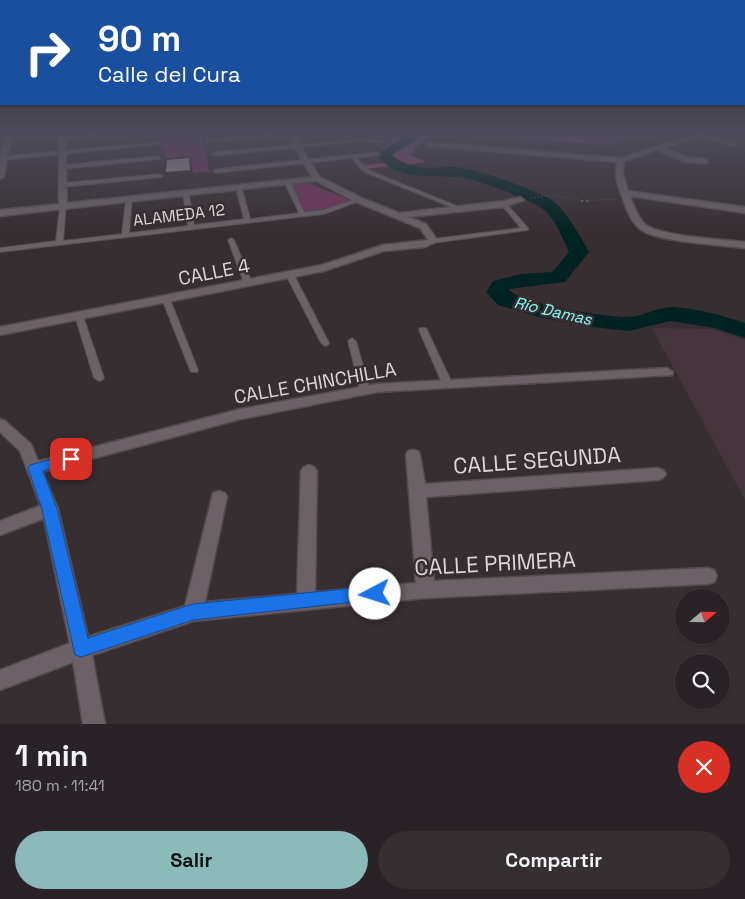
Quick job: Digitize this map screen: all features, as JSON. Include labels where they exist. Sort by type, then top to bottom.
[{"type":"street","points":[[307,166],[317,179],[359,200],[400,215],[423,226],[433,241]]},
{"type":"street","points":[[619,166],[620,182],[643,228],[650,231],[745,245]]},
{"type":"street","points":[[63,167],[63,206]]},
{"type":"street","points":[[0,213],[317,179]]},
{"type":"street","points":[[626,196],[745,210]]},
{"type":"street","points":[[400,215],[504,204],[520,200]]},
{"type":"street","name":"CALLE 4","points":[[0,331],[324,268],[383,248],[433,241]]},
{"type":"street","name":"CALLE CHINCHILLA","points":[[35,468],[240,414],[365,390],[447,383],[667,372]]},
{"type":"street","points":[[0,424],[26,448],[50,509],[81,649],[94,724]]},
{"type":"street","points":[[413,455],[418,491],[426,590]]},
{"type":"street","points":[[306,600],[309,471]]},
{"type":"street","name":"CALLE SEGUNDA","points":[[418,491],[658,474]]},
{"type":"street","points":[[193,612],[219,497]]},
{"type":"street","points":[[0,528],[50,509]]},
{"type":"street","name":"CALLE PRIMERA","points":[[0,680],[81,649],[193,612],[426,590],[708,576]]},
{"type":"lane","points":[[63,167],[76,166]]},
{"type":"lane","points":[[216,171],[267,166]]},
{"type":"lane","points":[[361,166],[364,170],[461,209]]},
{"type":"lane","points":[[63,185],[160,176]]},
{"type":"lane","points":[[288,183],[302,214]]},
{"type":"lane","points":[[239,188],[248,221]]},
{"type":"lane","points":[[186,194],[191,228]]},
{"type":"lane","points":[[125,236],[129,200]]},
{"type":"lane","name":"ALAMEDA 12","points":[[0,250],[302,214],[344,207],[359,200]]},
{"type":"lane","points":[[433,241],[526,229],[504,204]]},
{"type":"lane","points":[[59,244],[63,206]]},
{"type":"lane","points":[[231,240],[248,283]]},
{"type":"lane","points":[[290,275],[325,343]]},
{"type":"lane","points":[[166,299],[194,370]]},
{"type":"lane","points":[[79,316],[99,378]]},
{"type":"lane","points":[[423,330],[447,383]]},
{"type":"lane","points":[[352,341],[365,390]]},
{"type":"path","points":[[520,200],[553,195],[583,201],[626,196]]},
{"type":"shaded area","points":[[192,166],[209,166],[210,172],[193,173]]},
{"type":"shaded area","points":[[365,166],[392,166],[364,169]]},
{"type":"shaded area","points":[[307,182],[349,200],[329,209],[304,213],[291,184]]},
{"type":"shaded area","points":[[652,328],[711,329],[745,340],[745,500]]},
{"type":"building","points":[[167,166],[190,166],[190,170],[166,172]]},
{"type":"waterway","name":"Río Damas","points":[[396,166],[399,168],[432,173],[459,172],[498,183],[550,206],[568,231],[579,252],[558,278],[521,280],[500,285],[497,292],[506,300],[539,310],[591,320],[629,324],[670,314],[720,322],[745,331]]},
{"type":"route","points":[[71,459],[35,468],[50,509],[81,649],[193,612],[375,594]]}]
